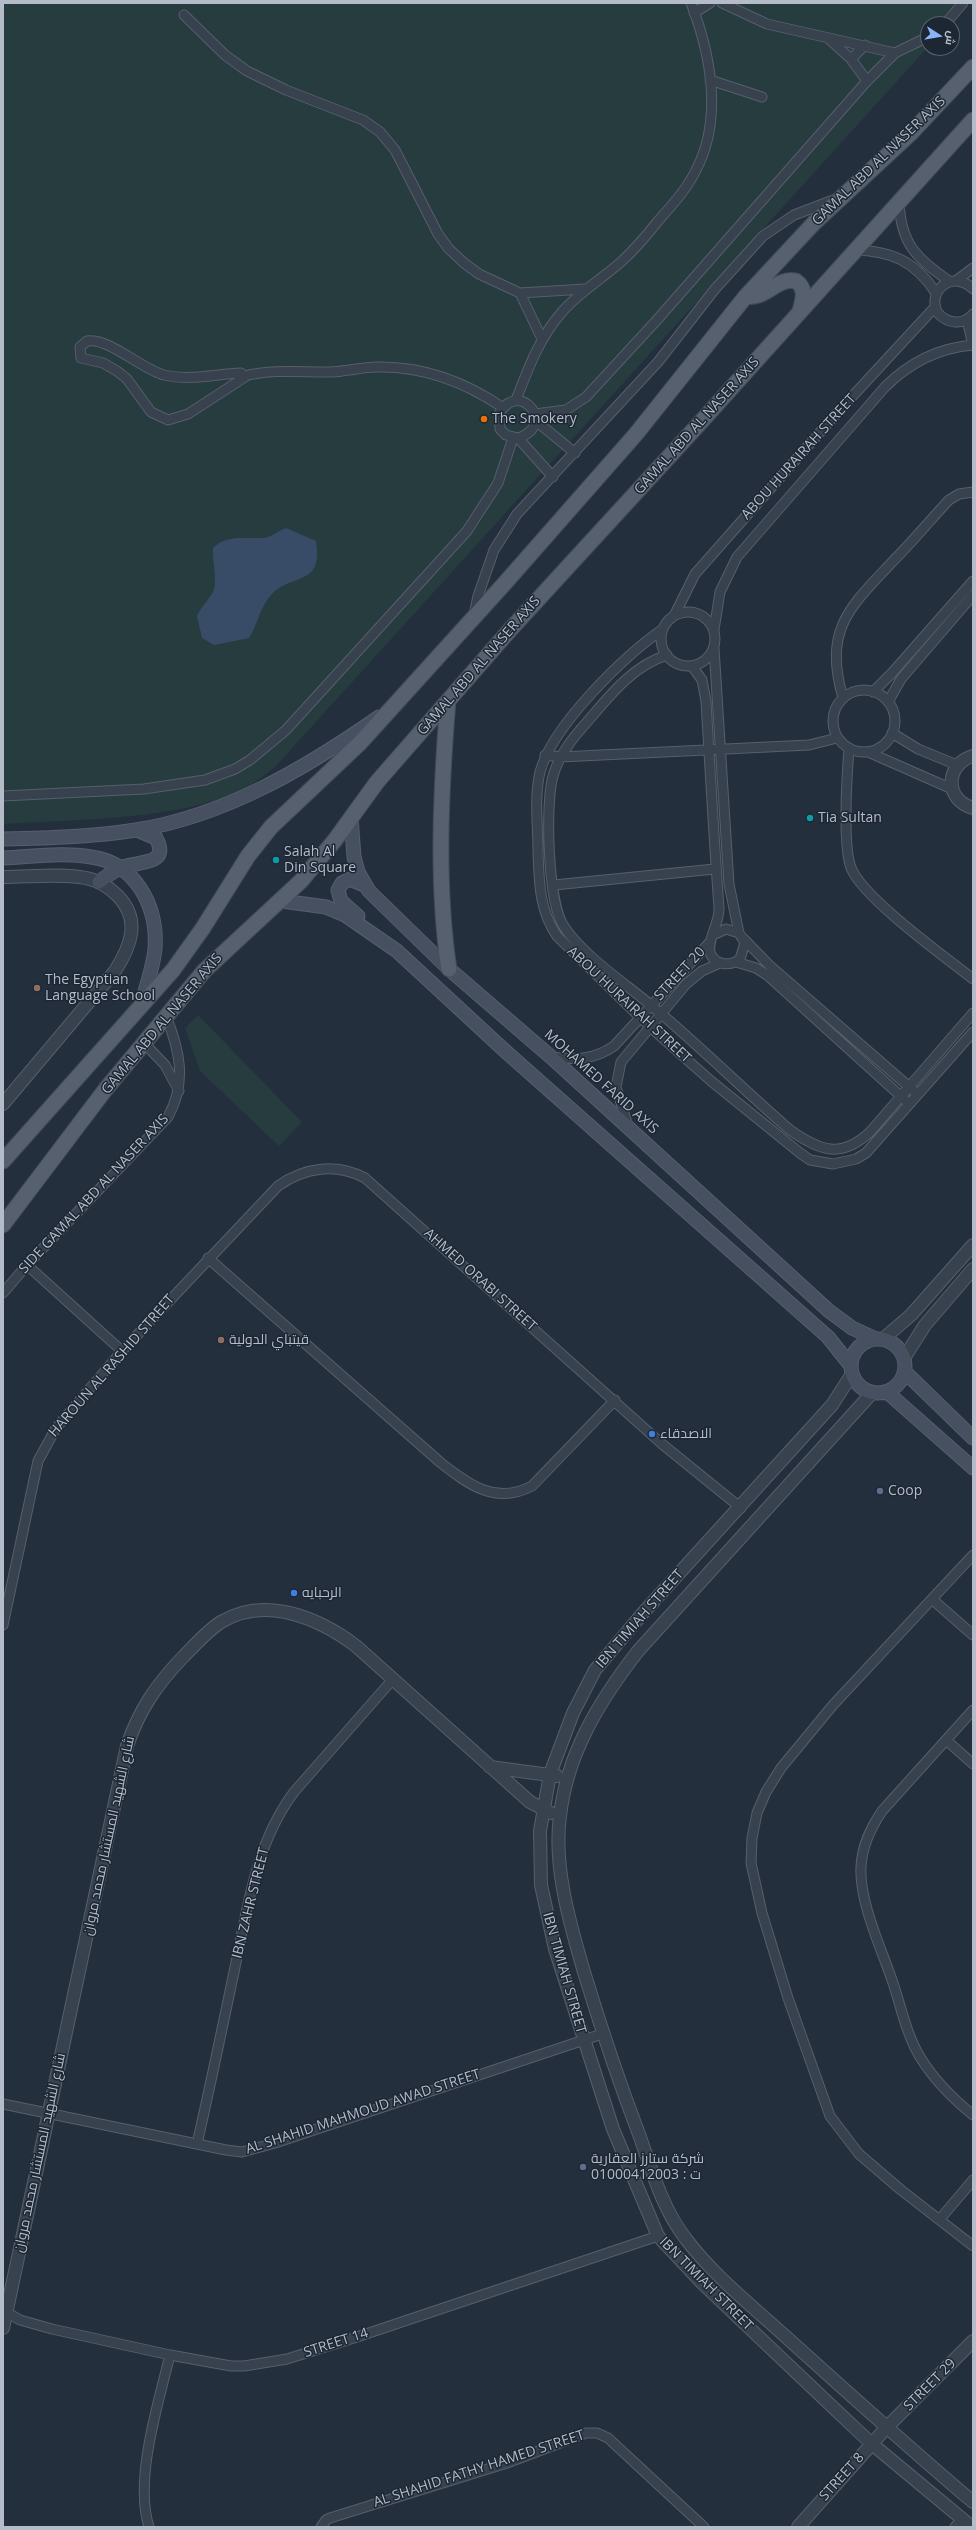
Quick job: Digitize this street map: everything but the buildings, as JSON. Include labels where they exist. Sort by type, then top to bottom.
[{"type":"main road","name":"GAMAL ABD AL NASER AXIS","points":[[3,1161],[188,951],[260,840],[294,805],[360,743],[392,708],[636,434],[746,296],[809,228],[911,133],[973,67]]},
{"type":"main road","name":"GAMAL ABD AL NASER AXIS","points":[[3,1225],[144,1043],[214,960],[282,901],[315,865],[377,782],[509,630],[800,312],[854,250],[973,120]]},
{"type":"main road","points":[[746,296],[759,296],[782,282],[796,281],[803,287],[804,293],[800,312]]},
{"type":"main road","points":[[448,701],[442,860],[444,914],[449,969]]},
{"type":"main road","points":[[3,839],[78,836],[137,830],[202,813],[262,788],[317,758],[392,708]]},
{"type":"main road","name":"MOHAMED FARID AXIS","points":[[352,817],[354,857],[364,885],[449,969],[551,1057],[829,1311],[852,1328],[879,1339]]},
{"type":"main road","points":[[99,882],[120,868],[149,863],[157,854],[159,846],[156,838],[137,830]]},
{"type":"main road","points":[[3,858],[90,856],[110,862],[134,878],[143,890],[154,921],[154,950],[141,1005]]},
{"type":"main road","points":[[364,885],[354,880],[346,880],[339,886],[337,894],[341,901],[359,916],[364,928]]},
{"type":"main road","points":[[282,901],[326,907],[345,915],[397,951],[504,1050],[824,1333],[852,1370],[860,1386],[872,1393],[887,1392],[901,1381],[905,1372],[904,1358],[896,1346],[879,1339],[861,1345],[856,1351],[852,1370]]},
{"type":"main road","points":[[905,1372],[970,1431]]},
{"type":"main road","points":[[887,1392],[973,1468]]},
{"type":"street","points":[[553,477],[515,438],[500,429],[498,422],[502,407],[516,400],[542,339],[562,312],[585,289],[634,249],[690,182],[702,157],[710,130],[712,116],[710,80],[691,3]]},
{"type":"street","points":[[694,12],[710,3]]},
{"type":"street","points":[[722,3],[767,24],[830,40],[865,45],[895,53]]},
{"type":"street","points":[[952,16],[963,3]]},
{"type":"street","points":[[184,15],[225,55],[247,71],[286,90],[363,120],[380,132],[395,150],[428,218],[449,249],[479,274],[520,293],[585,289]]},
{"type":"street","points":[[830,40],[851,60],[867,81]]},
{"type":"street","points":[[535,418],[566,410],[586,397],[656,321],[867,81],[895,53],[920,40]]},
{"type":"street","points":[[851,60],[865,45]]},
{"type":"street","points":[[710,80],[762,98]]},
{"type":"street","points":[[474,616],[485,572],[502,534],[516,514],[553,477],[658,362],[715,289],[763,236],[794,215],[841,198]]},
{"type":"street","points":[[899,202],[902,227],[910,248],[923,262],[953,280],[969,284],[973,289]]},
{"type":"street","points":[[854,250],[883,252],[904,260],[925,278],[936,294]]},
{"type":"street","points":[[973,268],[939,288],[936,294],[935,307],[945,320],[956,323],[970,317],[973,345]]},
{"type":"street","points":[[520,293],[542,339]]},
{"type":"street","name":"ABOU HURAIRAH STREET","points":[[674,616],[695,574],[837,413],[935,307]]},
{"type":"street","points":[[244,376],[242,380],[212,397],[188,414],[168,420],[151,412],[127,379],[117,371],[103,363],[84,360],[80,355],[79,349],[84,342],[92,341],[159,374],[190,378],[241,373],[244,376],[278,371],[335,372],[365,368],[398,368],[453,380],[474,389],[502,407]]},
{"type":"street","name":"ABOU HURAIRAH STREET","points":[[714,630],[720,592],[737,557],[885,387],[919,360],[945,350],[973,345]]},
{"type":"street","points":[[516,400],[531,407],[535,418],[575,452]]},
{"type":"street","points":[[3,796],[144,789],[188,783],[235,769],[262,752],[286,730],[467,531],[489,500],[498,483],[515,438],[530,432],[535,418]]},
{"type":"street","points":[[843,698],[836,674],[835,659],[839,634],[849,611],[949,500],[959,494],[973,492]]},
{"type":"street","points":[[873,692],[973,581]]},
{"type":"street","points":[[888,702],[907,672],[973,595]]},
{"type":"street","points":[[714,648],[705,660],[692,666],[678,663],[667,655],[662,643],[663,629],[674,616],[681,613],[697,613],[710,623],[714,630],[730,891],[745,949],[736,962]]},
{"type":"street","name":"ABOU HURAIRAH STREET","points":[[663,629],[635,650],[620,664],[561,732],[545,755],[537,794],[539,878],[541,896],[549,924],[566,947],[649,1026],[710,1081],[800,1154],[821,1163],[844,1163],[866,1153],[973,1032]]},
{"type":"street","name":"ABOU HURAIRAH STREET","points":[[667,655],[651,661],[633,672],[576,736],[560,757],[553,776],[549,805],[554,885],[558,914],[569,934],[582,947],[661,1013],[785,1125],[814,1145],[838,1150],[861,1140],[973,1013]]},
{"type":"street","points":[[692,666],[702,680],[705,689],[715,869],[719,909],[712,938],[711,954],[720,963],[736,962],[756,968],[767,975],[909,1104]]},
{"type":"street","points":[[868,752],[883,746],[892,733],[894,717],[888,702],[873,692],[857,691],[843,698],[835,710],[833,724],[837,738],[849,749],[868,752],[952,788]]},
{"type":"street","points":[[892,733],[918,749],[965,760]]},
{"type":"street","points":[[545,755],[560,757],[709,751],[809,745],[837,738]]},
{"type":"street","points":[[849,749],[846,791],[848,850],[851,869],[882,904],[973,979]]},
{"type":"street","points":[[973,750],[952,773],[952,788],[955,795],[969,806],[973,816]]},
{"type":"street","points":[[554,885],[715,869]]},
{"type":"street","points":[[3,877],[77,877],[99,882],[114,892],[129,911],[132,928],[128,948],[110,976],[3,1104]]},
{"type":"street","points":[[712,938],[726,929],[741,936],[770,966],[918,1094]]},
{"type":"street","name":"STREET 20","points":[[551,1057],[577,1060],[600,1055],[617,1043],[712,938]]},
{"type":"street","name":"STREET 20","points":[[628,1127],[617,1096],[618,1070],[626,1054],[649,1026],[694,977],[720,963]]},
{"type":"street","name":"SIDE GAMAL ABD AL NASER AXIS","points":[[3,1293],[27,1265],[168,1117],[179,1091],[180,1062],[174,1035],[166,1016]]},
{"type":"street","points":[[144,1043],[165,1065],[179,1091]]},
{"type":"street","name":"AHMED ORABI STREET","points":[[208,1258],[278,1186],[290,1178],[322,1169],[343,1169],[353,1172],[365,1178],[408,1214],[687,1465],[741,1508]]},
{"type":"street","points":[[879,1339],[911,1315],[973,1245]]},
{"type":"street","points":[[208,1258],[441,1463],[464,1481],[482,1491],[504,1494],[524,1490],[532,1486],[615,1400]]},
{"type":"street","name":"HAROUN AL RASHID STREET","points":[[3,1625],[30,1494],[42,1449],[56,1428],[122,1351],[208,1258]]},
{"type":"street","points":[[27,1265],[122,1351]]},
{"type":"street","points":[[904,1358],[925,1325],[973,1269]]},
{"type":"street","name":"IBN TIMIAH STREET","points":[[852,1370],[832,1405],[741,1508],[643,1614],[595,1670],[573,1713],[550,1774],[543,1810],[540,1845],[541,1885],[555,1949],[613,2129],[648,2215],[660,2239],[702,2283],[872,2444],[959,2523],[972,2527]]},
{"type":"street","name":"IBN TIMIAH STREET","points":[[872,1393],[633,1657],[615,1681],[589,1722],[567,1778],[560,1816],[560,1854],[569,1920],[602,2034],[667,2206],[680,2231],[720,2277],[886,2428],[973,2502]]},
{"type":"street","points":[[973,1555],[933,1600],[833,1705],[781,1768],[766,1792],[757,1813],[752,1838],[751,1863],[757,1894],[786,1991],[830,2116],[859,2154],[901,2190],[973,2246]]},
{"type":"street","points":[[933,1600],[973,1635]]},
{"type":"street","name":"شارع الشهيد المستشار محمد مروان","points":[[3,2328],[4,2310],[49,2114],[127,1746],[142,1709],[160,1682],[220,1623],[236,1615],[262,1610],[288,1613],[324,1625],[356,1646],[489,1767],[543,1810],[560,1816]]},
{"type":"street","name":"IBN ZAHR STREET","points":[[197,2144],[240,1942],[263,1847],[281,1810],[294,1792],[394,1679]]},
{"type":"street","points":[[973,1710],[882,1812],[869,1829],[861,1868],[862,1889],[911,2038],[933,2076],[954,2100],[973,2115]]},
{"type":"street","points":[[946,1740],[973,1764]]},
{"type":"street","points":[[489,1767],[550,1774],[567,1778]]},
{"type":"street","name":"AL SHAHID MAHMOUD AWAD STREET","points":[[3,2104],[242,2152],[260,2148],[602,2034]]},
{"type":"street","points":[[940,2219],[973,2180]]},
{"type":"street","points":[[648,2215],[667,2206]]},
{"type":"street","points":[[660,2239],[680,2231]]},
{"type":"street","name":"STREET 14","points":[[4,2310],[20,2320],[46,2327],[170,2355],[231,2366],[287,2359],[660,2239]]},
{"type":"street","name":"STREET 29","points":[[886,2428],[973,2341]]},
{"type":"street","points":[[149,2527],[144,2506],[143,2481],[170,2355]]},
{"type":"street","name":"STREET 8","points":[[798,2527],[886,2428]]},
{"type":"street","name":"AL SHAHID FATHY HAMED STREET","points":[[322,2527],[326,2520],[330,2518],[508,2463],[591,2432],[608,2438],[704,2527]]},
{"type":"green space","points":[[3,3],[968,3],[956,16],[920,16],[920,56],[276,766],[249,786],[224,797],[195,806],[130,816],[3,824]]},
{"type":"green space","points":[[198,1015],[302,1122],[279,1146],[200,1071],[185,1028]]},
{"type":"water","points":[[286,528],[316,541],[317,556],[315,566],[311,572],[280,587],[272,594],[265,604],[249,638],[214,645],[202,638],[197,616],[213,592],[214,588],[215,577],[213,548],[230,539],[265,538]]},
{"type":"place","name":"The Smokery","points":[[484,419]]},
{"type":"place","name":"Tia Sultan","points":[[810,818]]},
{"type":"place","name":"Salah Al Din Square","points":[[276,860]]},
{"type":"place","name":"The Egyptian Language School","points":[[37,988]]},
{"type":"place","name":"قيتباي الدولية","points":[[221,1340]]},
{"type":"place","name":"الاصدقاء","points":[[652,1434]]},
{"type":"place","name":"Coop","points":[[880,1491]]},
{"type":"place","name":"الرحبايه","points":[[294,1593]]},
{"type":"place","name":"شركة ستارز العقارية ت : 01000412003","points":[[583,2167]]}]
